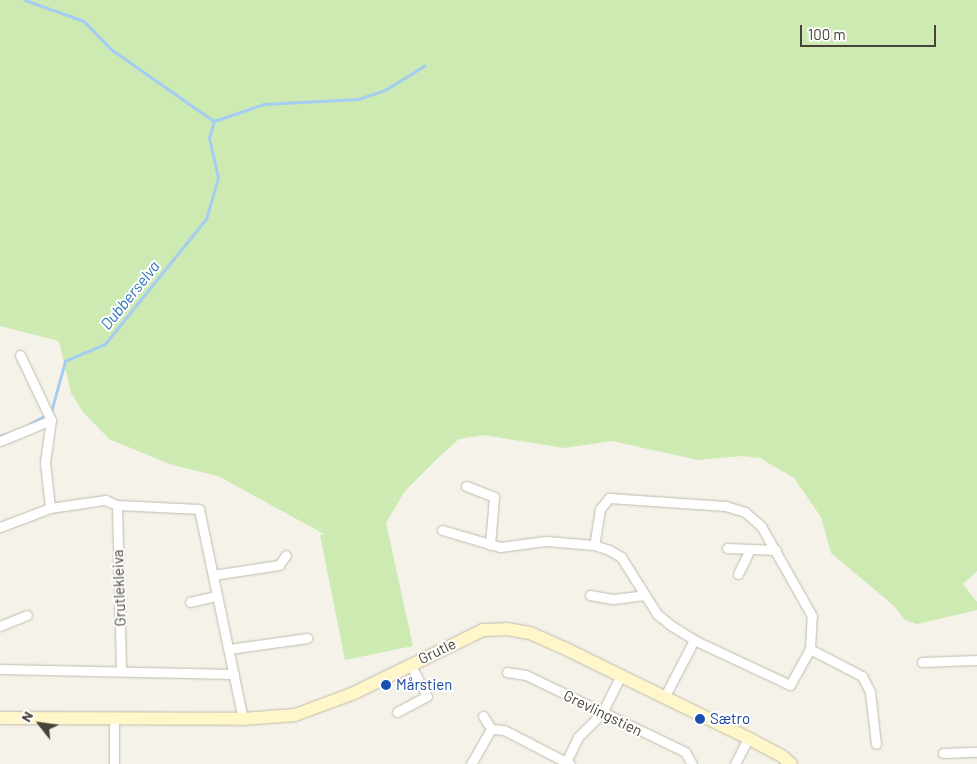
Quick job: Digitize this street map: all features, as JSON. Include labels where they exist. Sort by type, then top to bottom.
[{"type":"street","points":[[20,355],[51,420],[45,462],[50,508]]},
{"type":"street","points":[[0,440],[51,420]]},
{"type":"street","points":[[466,486],[494,497],[490,545]]},
{"type":"street","points":[[442,530],[490,545],[517,546],[546,541],[594,545],[621,557],[657,614],[694,640],[790,685],[810,649],[813,626],[808,606],[760,526],[745,512],[725,506],[615,497],[602,502],[594,545]]},
{"type":"street","points":[[0,527],[50,508],[105,500],[117,505],[198,509],[243,719]]},
{"type":"street","name":"Grutlekleiva","points":[[117,505],[121,671]]},
{"type":"street","points":[[727,548],[749,551],[776,550]]},
{"type":"street","points":[[738,574],[749,551]]},
{"type":"street","points":[[213,575],[278,565],[286,556]]},
{"type":"street","points":[[590,595],[613,599],[645,595]]},
{"type":"street","points":[[190,602],[217,596]]},
{"type":"street","points":[[0,626],[27,614]]},
{"type":"street","name":"Grutle","points":[[0,718],[243,719],[295,715],[354,693],[483,630],[507,629],[530,633],[621,675],[748,738],[782,756],[791,764]]},
{"type":"street","points":[[229,649],[307,638]]},
{"type":"street","points":[[665,696],[694,640]]},
{"type":"street","points":[[810,649],[862,676],[870,692],[876,744]]},
{"type":"street","points":[[922,662],[977,660]]},
{"type":"street","points":[[397,712],[427,696],[410,664]]},
{"type":"street","points":[[0,669],[234,674]]},
{"type":"street","name":"Grevlingstien","points":[[507,672],[526,675],[685,752],[692,764]]},
{"type":"street","points":[[491,729],[504,730],[567,763],[578,737],[602,713],[621,675]]},
{"type":"street","points":[[483,716],[491,729]]},
{"type":"street","points":[[114,718],[114,764]]},
{"type":"street","points":[[470,764],[491,729]]},
{"type":"street","points":[[735,764],[748,738]]},
{"type":"street","points":[[943,753],[977,752]]},
{"type":"green space","points":[[0,0],[977,0],[977,571],[963,584],[977,602],[977,610],[917,624],[905,620],[894,606],[831,553],[821,517],[794,478],[760,458],[741,456],[698,460],[612,441],[564,448],[484,435],[459,439],[440,456],[405,491],[386,523],[413,646],[345,660],[320,535],[324,534],[218,476],[172,465],[109,439],[83,412],[71,393],[59,341],[0,326]]},
{"type":"waterway","points":[[25,0],[84,21],[111,49],[214,121]]},
{"type":"waterway","points":[[214,121],[264,104],[358,99],[385,90],[424,66]]},
{"type":"waterway","name":"Dubberselva","points":[[30,424],[51,412],[65,361],[105,344],[206,219],[218,178],[209,138],[214,121]]},
{"type":"waterway","name":"Dubberselva","points":[[0,436],[6,434]]},
{"type":"place","name":"Mårstien","points":[[386,685]]},
{"type":"place","name":"Sætro","points":[[700,719]]}]
